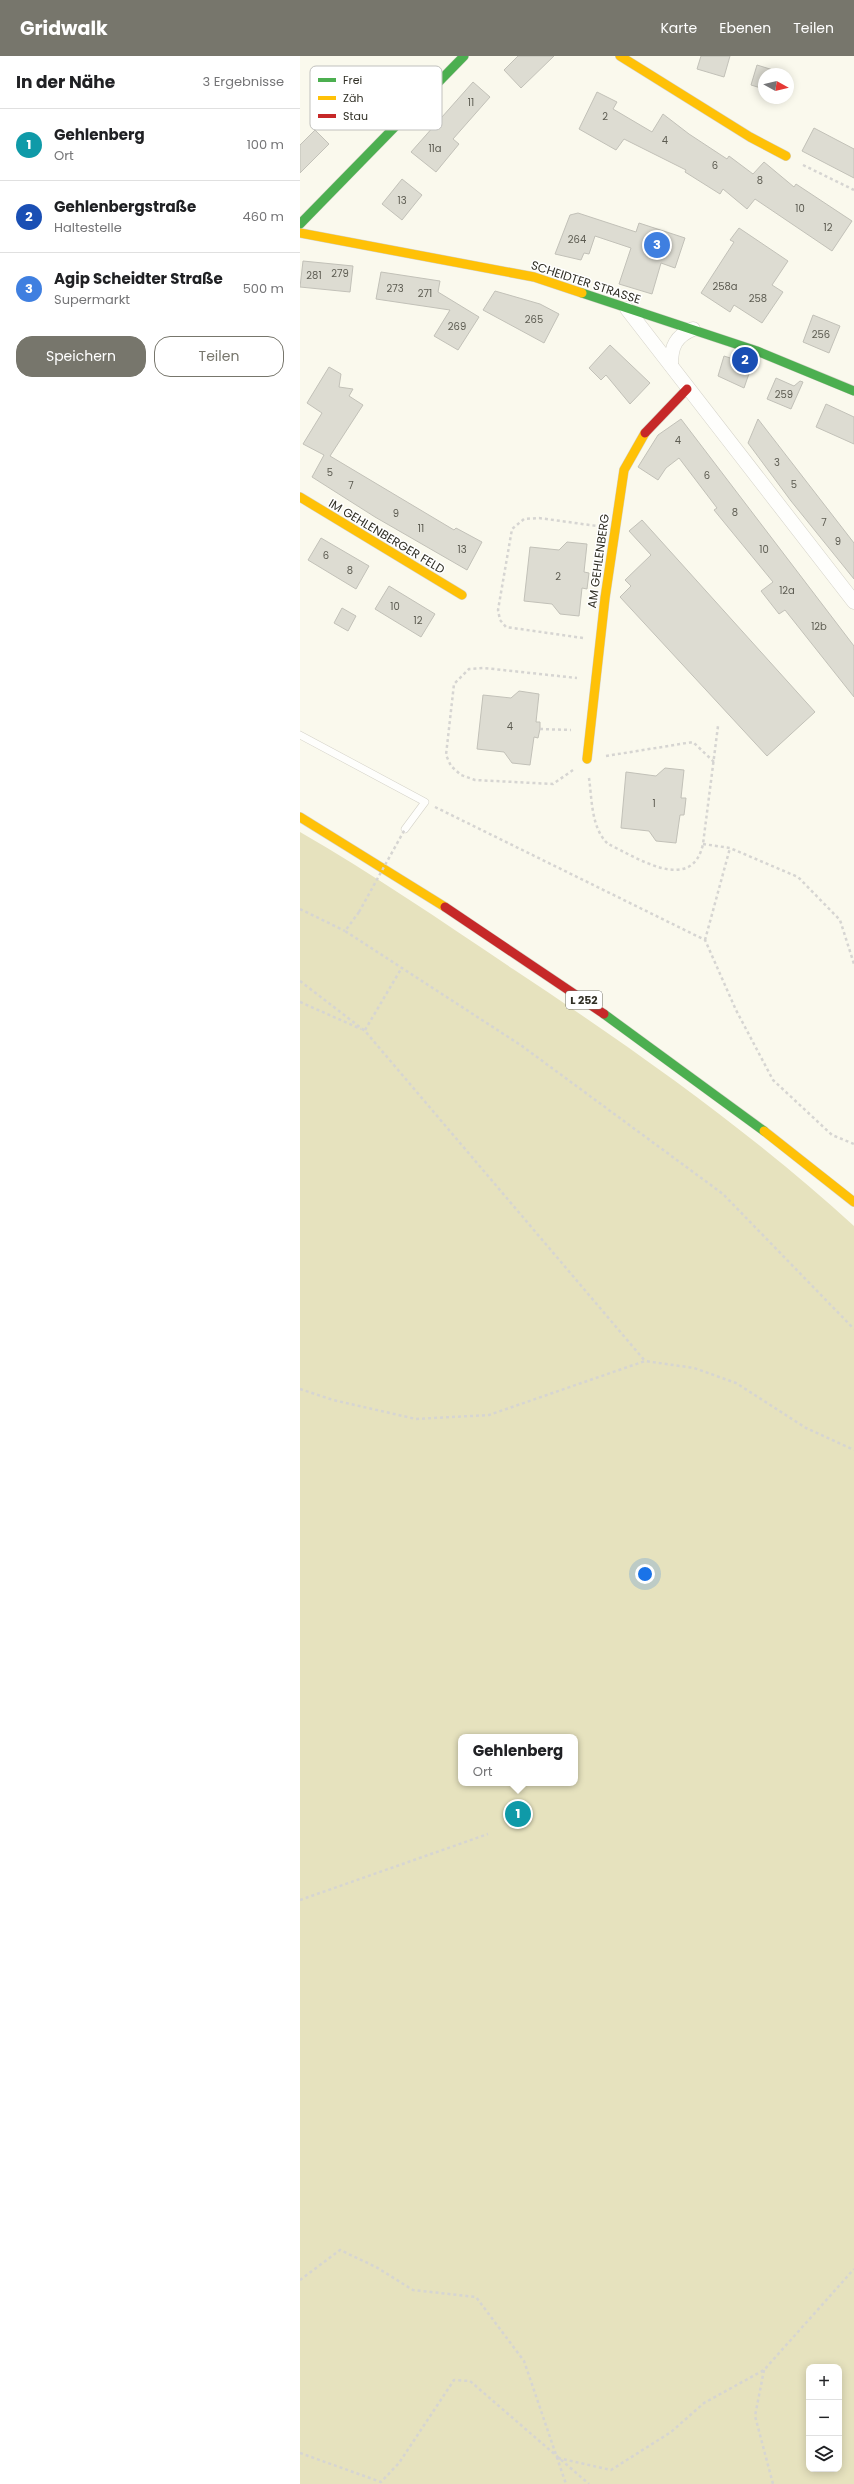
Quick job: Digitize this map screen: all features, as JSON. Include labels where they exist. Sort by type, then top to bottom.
[{"type":"main road","points":[[442,79],[464,56]]},
{"type":"main road","points":[[620,56],[750,137],[786,156]]},
{"type":"main road","points":[[300,224],[392,130]]},
{"type":"main road","name":"SCHEIDTER STRASSE","points":[[300,233],[534,277],[757,351],[854,391]]},
{"type":"main road","name":"AM GEHLENBERG","points":[[587,759],[600,640],[624,470],[630,453],[651,426],[687,388]]},
{"type":"main road","name":"IM GEHLENBERGER FELD","points":[[300,497],[462,595]]},
{"type":"main road","name":"L 252","points":[[300,817],[409,883],[529,961],[733,1108],[830,1181],[854,1202]]},
{"type":"street","points":[[627,308],[687,388],[854,602]]},
{"type":"street","points":[[671,365],[674,343],[681,334],[693,329]]},
{"type":"lane","points":[[300,735],[425,802],[405,829]]},
{"type":"path","points":[[786,156],[854,190]]},
{"type":"path","points":[[600,640],[506,627],[500,620],[498,610],[512,529],[524,519],[539,518],[615,528]]},
{"type":"path","points":[[596,680],[484,668],[469,669],[454,684],[446,755],[452,766],[461,775],[475,780],[553,784],[587,759],[693,742],[714,762]]},
{"type":"path","points":[[587,759],[594,817],[600,837],[608,844],[665,870],[677,871],[691,866],[701,856],[704,844],[718,726]]},
{"type":"path","points":[[540,729],[590,732]]},
{"type":"path","points":[[425,802],[705,940]]},
{"type":"path","points":[[345,931],[359,912],[405,829]]},
{"type":"path","points":[[704,844],[730,848],[798,877],[840,920],[854,964]]},
{"type":"path","points":[[730,848],[705,940],[736,1010],[773,1080],[832,1134],[854,1144]]},
{"type":"path","points":[[300,909],[345,931],[401,969],[522,1046],[723,1194],[854,1329]]},
{"type":"path","points":[[365,1031],[401,969]]},
{"type":"path","points":[[300,981],[365,1031],[645,1361]]},
{"type":"path","points":[[300,1002],[365,1031]]},
{"type":"path","points":[[300,1389],[333,1400],[416,1419],[489,1416],[645,1361],[694,1368],[736,1383],[806,1428],[854,1450]]},
{"type":"path","points":[[300,1900],[488,1834]]},
{"type":"path","points":[[300,2280],[340,2250],[376,2267],[413,2290],[476,2297],[524,2361],[566,2484]]},
{"type":"path","points":[[556,2457],[611,2470],[671,2432],[704,2404],[764,2370],[854,2269]]},
{"type":"path","points":[[764,2370],[755,2416],[773,2484]]},
{"type":"path","points":[[300,2453],[381,2482],[399,2463],[454,2380],[470,2381],[589,2484]]},
{"type":"shaded area","points":[[300,832],[408,899],[558,999],[646,1060],[773,1156],[854,1226],[854,2484],[300,2484]]},
{"type":"building","points":[[518,56],[554,56],[521,88],[504,70]]},
{"type":"building","points":[[701,56],[730,56],[724,77],[697,69]]},
{"type":"building","points":[[757,65],[767,68],[758,68],[758,87],[751,85]]},
{"type":"building","points":[[473,82],[490,97],[453,139],[459,144],[436,172],[411,152],[430,130],[442,130],[442,117]]},
{"type":"building","points":[[597,92],[617,102],[613,109],[652,132],[663,114],[689,134],[727,159],[729,156],[753,174],[764,162],[794,187],[796,184],[852,221],[832,251],[755,199],[747,209],[723,189],[720,194],[685,172],[686,170],[624,139],[616,150],[579,129]]},
{"type":"building","points":[[814,128],[854,149],[854,178],[802,151]]},
{"type":"building","points":[[315,130],[329,144],[300,173],[300,145]]},
{"type":"building","points":[[402,179],[422,195],[402,220],[382,204]]},
{"type":"building","points":[[578,213],[636,232],[639,223],[685,238],[675,268],[661,263],[652,294],[619,284],[631,248],[595,236],[589,254],[584,253],[581,260],[555,254],[570,215]]},
{"type":"building","points":[[739,228],[788,261],[772,285],[783,292],[762,323],[734,305],[730,312],[701,293],[734,242],[730,240]]},
{"type":"building","points":[[303,261],[353,266],[350,292],[300,287]]},
{"type":"building","points":[[381,272],[440,281],[438,292],[479,317],[458,350],[434,336],[450,310],[376,299]]},
{"type":"building","points":[[495,291],[540,304],[559,314],[544,343],[483,310]]},
{"type":"building","points":[[813,315],[840,326],[829,353],[803,342]]},
{"type":"building","points":[[610,345],[650,383],[630,404],[606,375],[601,380],[589,368]]},
{"type":"building","points":[[724,356],[752,365],[744,388],[718,376]]},
{"type":"building","points":[[329,367],[341,374],[339,387],[353,389],[349,396],[363,405],[330,456],[454,530],[456,528],[482,542],[467,570],[375,517],[312,477],[324,455],[303,444],[322,413],[307,403]]},
{"type":"building","points":[[776,378],[794,386],[800,381],[803,382],[791,409],[767,399]]},
{"type":"building","points":[[826,404],[854,417],[854,444],[816,427]]},
{"type":"building","points":[[681,419],[854,646],[854,697],[785,610],[779,614],[761,591],[773,582],[714,510],[717,508],[679,458],[666,468],[658,480],[638,467],[658,435]]},
{"type":"building","points":[[758,419],[854,543],[854,579],[791,501],[748,443]]},
{"type":"building","points":[[642,520],[815,712],[767,756],[620,597],[631,586],[625,580],[651,555],[629,531]]},
{"type":"building","points":[[321,538],[369,566],[356,589],[308,560]]},
{"type":"building","points":[[567,542],[587,544],[584,572],[589,573],[587,589],[582,588],[579,616],[560,614],[552,604],[524,601],[530,547],[559,550]]},
{"type":"building","points":[[389,586],[435,614],[421,637],[375,609]]},
{"type":"building","points":[[342,608],[356,616],[348,631],[334,623]]},
{"type":"building","points":[[519,691],[539,694],[536,722],[540,722],[540,729],[538,738],[534,737],[530,765],[512,763],[504,752],[477,749],[483,695],[511,698]]},
{"type":"building","points":[[665,768],[684,770],[681,798],[686,798],[684,815],[680,815],[676,843],[656,841],[649,831],[621,828],[626,772],[656,776]]},
{"type":"traffic: fast","points":[[442,79],[464,56]]},
{"type":"traffic: fast","points":[[300,224],[392,130]]},
{"type":"traffic: fast","points":[[582,293],[757,351],[854,391]]},
{"type":"traffic: fast","points":[[604,1014],[764,1131]]},
{"type":"traffic: slow","points":[[620,56],[750,137],[786,156]]},
{"type":"traffic: slow","points":[[300,233],[534,277],[582,293]]},
{"type":"traffic: slow","points":[[587,759],[605,598],[624,470],[645,433]]},
{"type":"traffic: slow","points":[[300,497],[462,595]]},
{"type":"traffic: slow","points":[[300,817],[445,907]]},
{"type":"traffic: slow","points":[[764,1131],[854,1202]]},
{"type":"traffic: jam","points":[[645,433],[687,389]]},
{"type":"traffic: jam","points":[[445,907],[604,1014]]},
{"type":"place","name":"Agip Scheidter Straße","points":[[657,245]]},
{"type":"place","name":"Gehlenbergstraße","points":[[745,360]]},
{"type":"place","name":"Gehlenberg","points":[[518,1814]]}]
